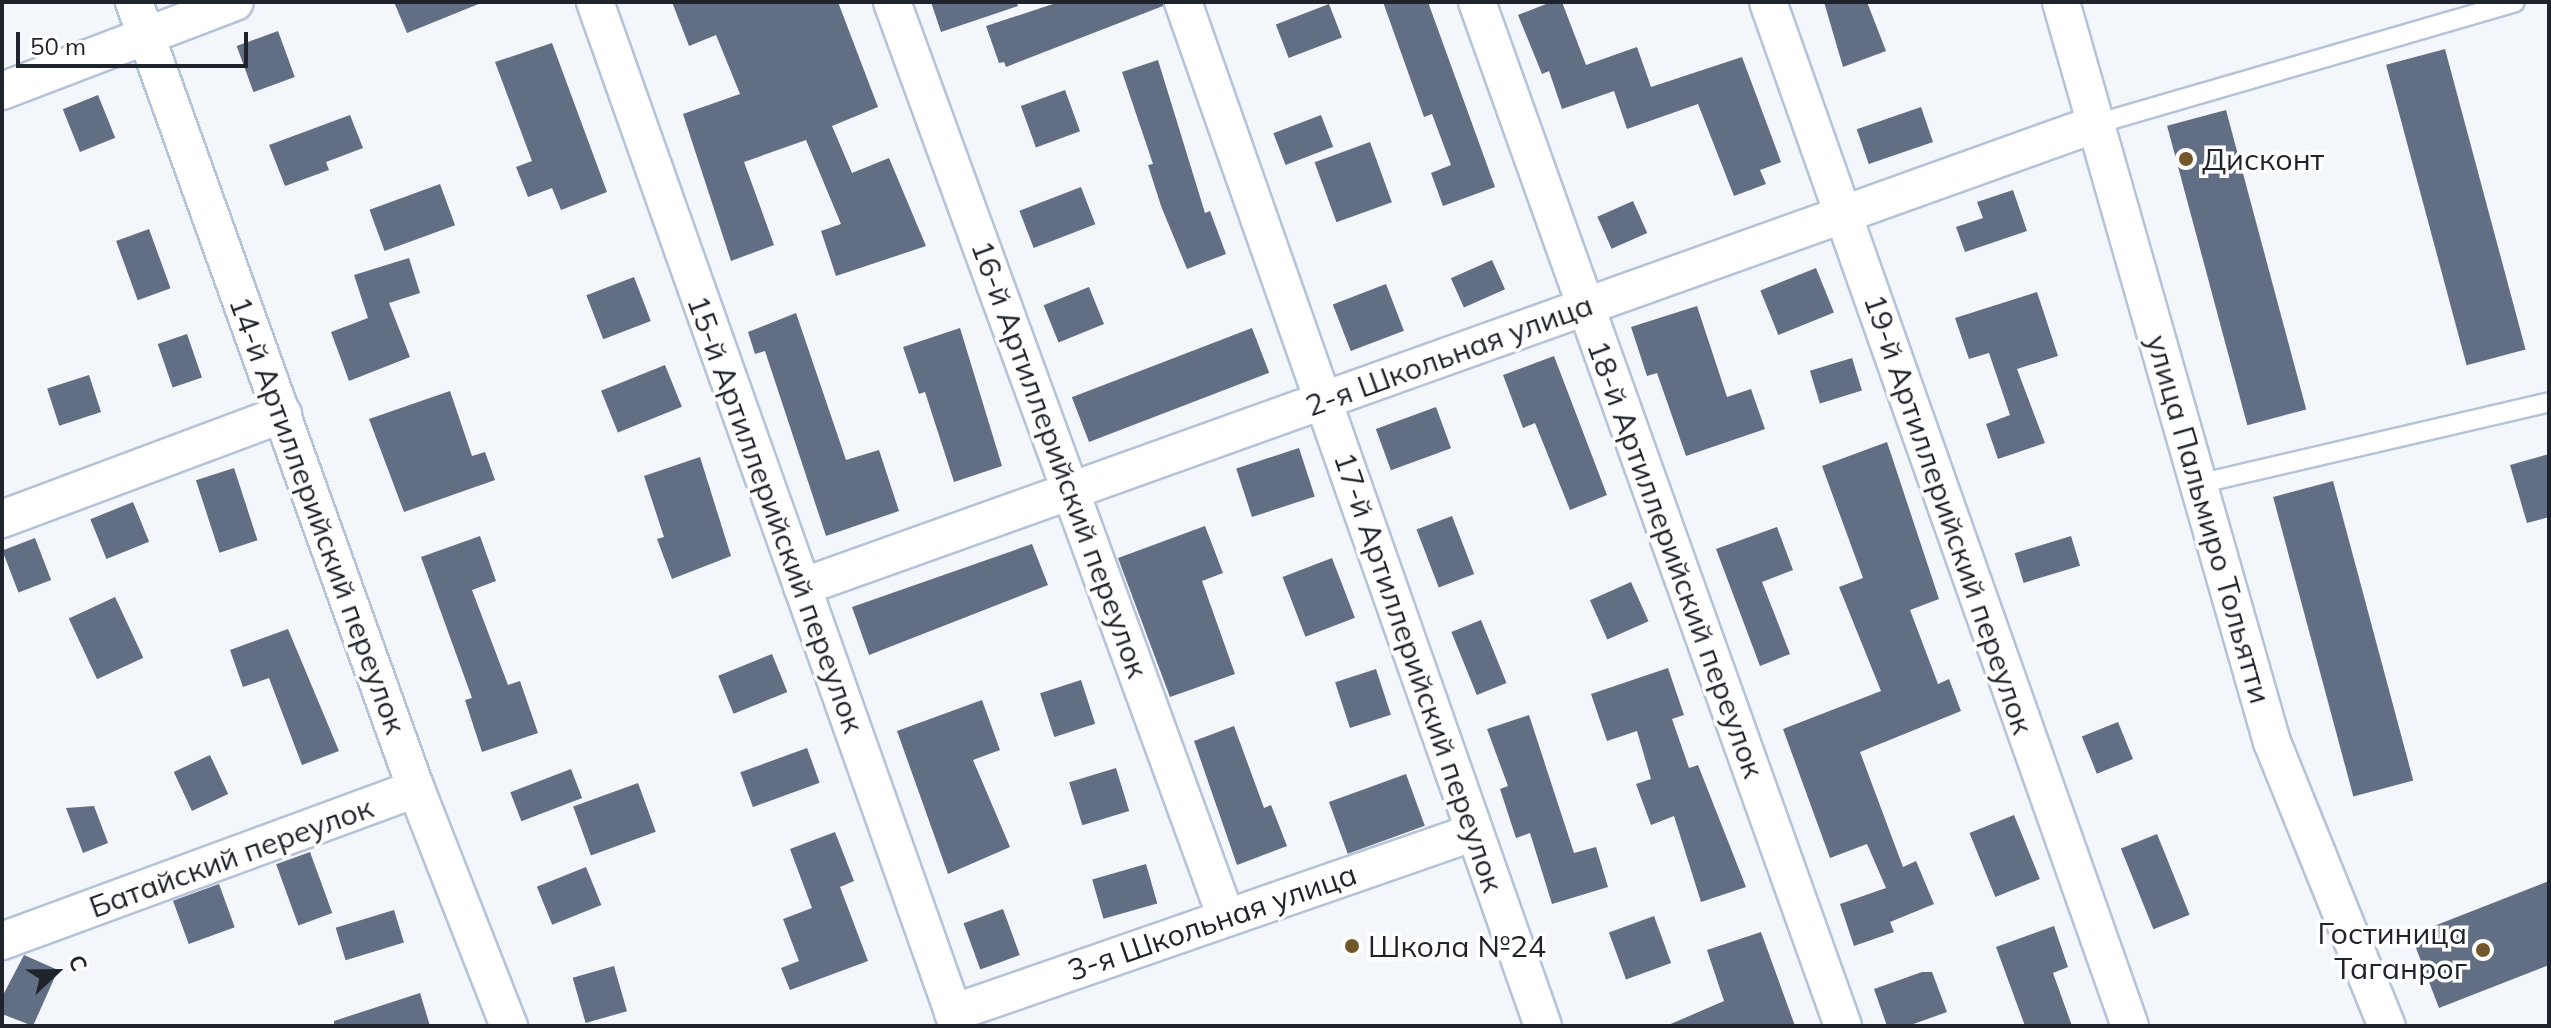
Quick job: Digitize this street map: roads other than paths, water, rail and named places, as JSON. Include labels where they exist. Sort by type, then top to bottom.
[{"type":"street","points":[[2,91],[140,18],[235,2]]},
{"type":"street","name":"15-й Артиллерийский переулок","points":[[595,2],[955,1020]]},
{"type":"street","name":"16-й Артиллерийский переулок","points":[[892,2],[1226,917]]},
{"type":"street","name":"17-й Артиллерийский переулок","points":[[1183,2],[1326,399],[1472,833],[1543,1026]]},
{"type":"street","name":"18-й Артиллерийский переулок","points":[[1477,2],[1843,1026]]},
{"type":"street","name":"19-й Артиллерийский переулок","points":[[1768,2],[2130,1026]]},
{"type":"street","name":"улица Пальмиро Тольятти","points":[[2061,2],[2272,742],[2387,1026]]},
{"type":"street","name":"14-й Артиллерийский переулок","points":[[140,18],[416,789],[509,1026]]},
{"type":"street","name":"2-я Школьная улица","points":[[802,587],[2096,124]]},
{"type":"street","points":[[2,519],[283,414]]},
{"type":"street","name":"Батайский переулок","points":[[2,941],[416,789]]},
{"type":"street","name":"3-я Школьная улица","points":[[955,1020],[1226,917],[1472,833]]},
{"type":"lane","points":[[2096,124],[2515,2]]},
{"type":"lane","points":[[2198,484],[2549,402]]},
{"type":"place","name":"Дисконт","points":[[2186,159]]},
{"type":"place","name":"Школа №24","points":[[1352,946]]},
{"type":"place","name":"Гостиница Таганрог","points":[[2483,950]]}]
